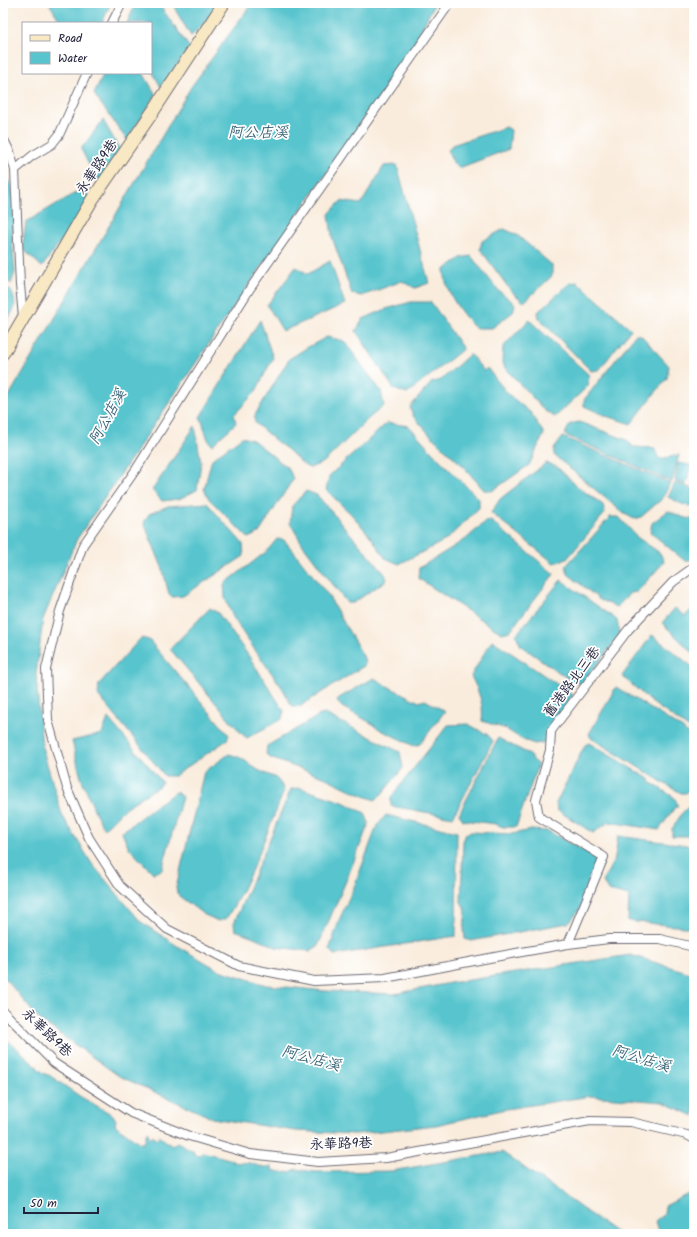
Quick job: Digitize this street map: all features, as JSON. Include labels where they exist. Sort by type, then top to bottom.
[{"type":"street","points":[[112,22],[122,3]]},
{"type":"street","name":"永華路9巷","points":[[3,353],[92,200],[154,110],[224,3]]},
{"type":"street","points":[[450,3],[249,290],[137,468],[83,545],[60,611],[46,669],[48,720],[67,788],[89,838],[120,886],[167,929],[239,966],[314,981],[385,978],[568,944],[608,939],[660,939],[694,947]]},
{"type":"street","points":[[15,170],[32,156],[52,144],[59,135],[87,74]]},
{"type":"street","points":[[3,138],[10,152],[15,170],[20,285],[23,317]]},
{"type":"street","name":"舊港路北三巷","points":[[568,944],[604,857],[539,817],[536,800],[550,750],[551,731],[628,630],[674,582],[694,567]]},
{"type":"street","name":"永華路9巷","points":[[3,1011],[54,1064],[131,1113],[189,1136],[250,1154],[318,1162],[386,1158],[590,1121],[631,1122],[686,1135],[694,1139]]},
{"type":"water","points":[[49,3],[111,3],[102,22],[60,22]]},
{"type":"water","points":[[136,3],[158,3],[190,48],[161,87],[152,71],[152,22],[127,22]]},
{"type":"water","points":[[175,3],[218,3],[205,23],[191,36],[176,11]]},
{"type":"water","name":"阿公店溪","points":[[252,3],[435,3],[406,59],[237,302],[77,539],[43,619],[36,675],[42,747],[62,815],[92,864],[141,922],[182,949],[219,970],[266,985],[326,991],[394,994],[450,983],[630,955],[694,974],[694,1116],[663,1102],[591,1096],[506,1109],[436,1125],[355,1134],[296,1131],[212,1118],[119,1076],[39,1019],[3,976],[3,406],[191,87]]},
{"type":"water","points":[[104,74],[144,74],[156,95],[127,140],[94,94]]},
{"type":"water","points":[[103,120],[120,150],[98,183],[81,149]]},
{"type":"water","points":[[506,127],[511,130],[509,149],[459,168],[454,164],[448,151],[452,145]]},
{"type":"water","points":[[397,165],[429,283],[415,288],[402,281],[362,296],[352,294],[332,237],[329,214],[341,201],[361,204],[384,166]]},
{"type":"water","points":[[6,174],[12,185],[15,219],[12,238],[15,272],[11,284],[3,277],[3,177]]},
{"type":"water","points":[[84,188],[92,200],[42,267],[22,248],[26,222]]},
{"type":"water","points":[[504,229],[517,235],[552,265],[552,276],[524,302],[511,291],[480,249],[482,241]]},
{"type":"water","points":[[471,256],[498,290],[515,304],[513,312],[492,328],[475,328],[454,301],[446,282],[444,270],[461,258]]},
{"type":"water","points":[[330,261],[345,304],[283,331],[267,305],[296,267],[308,274]]},
{"type":"water","points":[[577,282],[631,329],[599,370],[591,371],[539,318],[538,312],[570,283]]},
{"type":"water","points":[[3,283],[13,294],[15,305],[13,311],[3,326]]},
{"type":"water","points":[[411,302],[431,302],[463,349],[407,394],[394,389],[356,331],[363,319],[386,309]]},
{"type":"water","points":[[260,320],[273,358],[255,393],[234,415],[236,423],[212,445],[208,439],[200,417]]},
{"type":"water","points":[[529,320],[589,375],[588,386],[555,417],[545,411],[505,368],[502,361],[503,347]]},
{"type":"water","points":[[636,334],[641,335],[669,366],[667,378],[631,424],[606,416],[584,406],[584,400]]},
{"type":"water","points":[[327,337],[344,341],[381,391],[384,406],[369,418],[324,462],[310,468],[305,466],[255,423],[255,415],[289,359]]},
{"type":"water","points":[[470,354],[484,371],[487,368],[508,394],[531,413],[544,434],[529,465],[492,491],[484,490],[462,465],[433,438],[413,416],[410,407],[432,382],[441,380]]},
{"type":"water","points":[[579,422],[627,440],[633,447],[654,448],[659,459],[679,455],[672,482],[565,435],[570,424]]},
{"type":"water","points":[[387,423],[409,426],[438,458],[479,499],[479,508],[446,540],[399,564],[385,558],[371,537],[351,514],[326,490],[329,476]]},
{"type":"water","points":[[195,426],[201,463],[197,490],[179,499],[162,501],[152,490]]},
{"type":"water","points":[[242,437],[253,440],[289,469],[293,479],[259,533],[248,538],[209,499],[204,489],[212,459]]},
{"type":"water","points":[[563,437],[670,483],[663,498],[641,517],[634,519],[623,513],[554,455],[554,449]]},
{"type":"water","points":[[546,463],[556,466],[578,487],[603,505],[605,513],[567,559],[554,563],[491,513],[500,499]]},
{"type":"water","points":[[678,463],[691,465],[686,485],[675,481]]},
{"type":"water","points":[[675,483],[694,489],[693,507],[684,505],[668,497]]},
{"type":"water","points":[[306,491],[317,495],[385,574],[387,580],[353,603],[347,603],[303,545],[290,523],[292,506]]},
{"type":"water","points":[[207,503],[243,544],[244,556],[183,596],[172,597],[169,594],[162,567],[144,523],[149,514],[168,506]]},
{"type":"water","points":[[668,511],[685,518],[694,519],[694,559],[685,561],[650,532],[652,523]]},
{"type":"water","points":[[610,517],[619,517],[638,538],[660,553],[664,562],[637,592],[630,593],[617,607],[600,600],[568,574],[566,566]]},
{"type":"water","points":[[491,521],[554,574],[510,631],[502,633],[418,578],[419,568],[466,539],[485,522]]},
{"type":"water","points":[[277,539],[284,540],[328,595],[365,661],[364,666],[300,706],[294,707],[291,705],[283,689],[245,636],[233,617],[225,598],[224,584],[266,552]]},
{"type":"water","points":[[561,580],[617,620],[620,635],[582,684],[573,682],[521,646],[516,635]]},
{"type":"water","points":[[694,607],[694,654],[662,623],[675,608],[685,616]]},
{"type":"water","points":[[210,608],[218,613],[248,655],[284,711],[282,719],[247,738],[241,733],[170,649]]},
{"type":"water","points":[[652,635],[694,668],[694,732],[654,704],[622,676]]},
{"type":"water","points":[[141,638],[149,640],[229,735],[227,740],[174,776],[165,776],[98,695],[99,684]]},
{"type":"water","points":[[492,640],[573,695],[546,742],[535,744],[523,740],[506,729],[482,721],[480,698],[471,676]]},
{"type":"water","points":[[374,678],[419,702],[425,700],[445,711],[420,744],[414,746],[379,729],[373,724],[342,707],[337,702],[339,698]]},
{"type":"water","points":[[616,687],[683,729],[694,741],[694,783],[686,793],[681,793],[667,785],[591,738],[589,734]]},
{"type":"water","points":[[325,714],[400,752],[403,768],[381,795],[375,800],[326,778],[270,758],[266,754],[267,746],[320,715]]},
{"type":"water","points":[[108,718],[162,782],[159,786],[126,807],[104,829],[81,778],[72,741],[102,734]]},
{"type":"water","points":[[468,724],[488,735],[493,741],[453,817],[391,806],[391,797],[448,725]]},
{"type":"water","points":[[498,738],[527,753],[538,765],[516,827],[503,827],[496,824],[463,820],[459,814]]},
{"type":"water","points":[[589,743],[651,780],[650,782],[675,798],[678,807],[675,807],[659,830],[609,822],[593,833],[557,810],[556,803],[585,745]]},
{"type":"water","points":[[229,754],[241,758],[258,770],[276,778],[284,791],[243,889],[226,919],[218,921],[203,914],[179,896],[176,888],[204,772]]},
{"type":"water","points":[[300,788],[343,802],[365,813],[369,823],[318,946],[310,951],[276,947],[235,930],[234,923],[291,789]]},
{"type":"water","points":[[176,792],[182,797],[162,870],[153,873],[129,848],[122,832],[159,803]]},
{"type":"water","points":[[694,801],[694,836],[672,836],[672,829],[682,813]]},
{"type":"water","points":[[386,815],[457,832],[456,936],[334,955],[329,950],[340,918],[354,887],[377,826]]},
{"type":"water","points":[[531,830],[548,831],[594,856],[596,864],[595,872],[587,897],[583,904],[568,923],[471,941],[465,939],[464,929],[466,910],[461,902],[463,841],[466,834],[471,832],[512,834]]},
{"type":"water","points":[[618,836],[694,846],[694,928],[628,921],[629,896],[608,891],[603,881],[615,858]]},
{"type":"water","points":[[3,1036],[38,1067],[37,1068],[81,1097],[113,1115],[116,1120],[115,1125],[140,1143],[144,1143],[147,1131],[150,1138],[153,1135],[156,1139],[159,1136],[172,1146],[177,1142],[194,1151],[193,1154],[200,1155],[203,1152],[233,1160],[232,1162],[249,1163],[263,1167],[272,1166],[272,1170],[284,1172],[290,1172],[296,1169],[315,1172],[391,1171],[502,1152],[618,1234],[3,1234]]},
{"type":"water","points":[[694,1191],[694,1234],[659,1234],[655,1221],[664,1214],[665,1206]]}]
